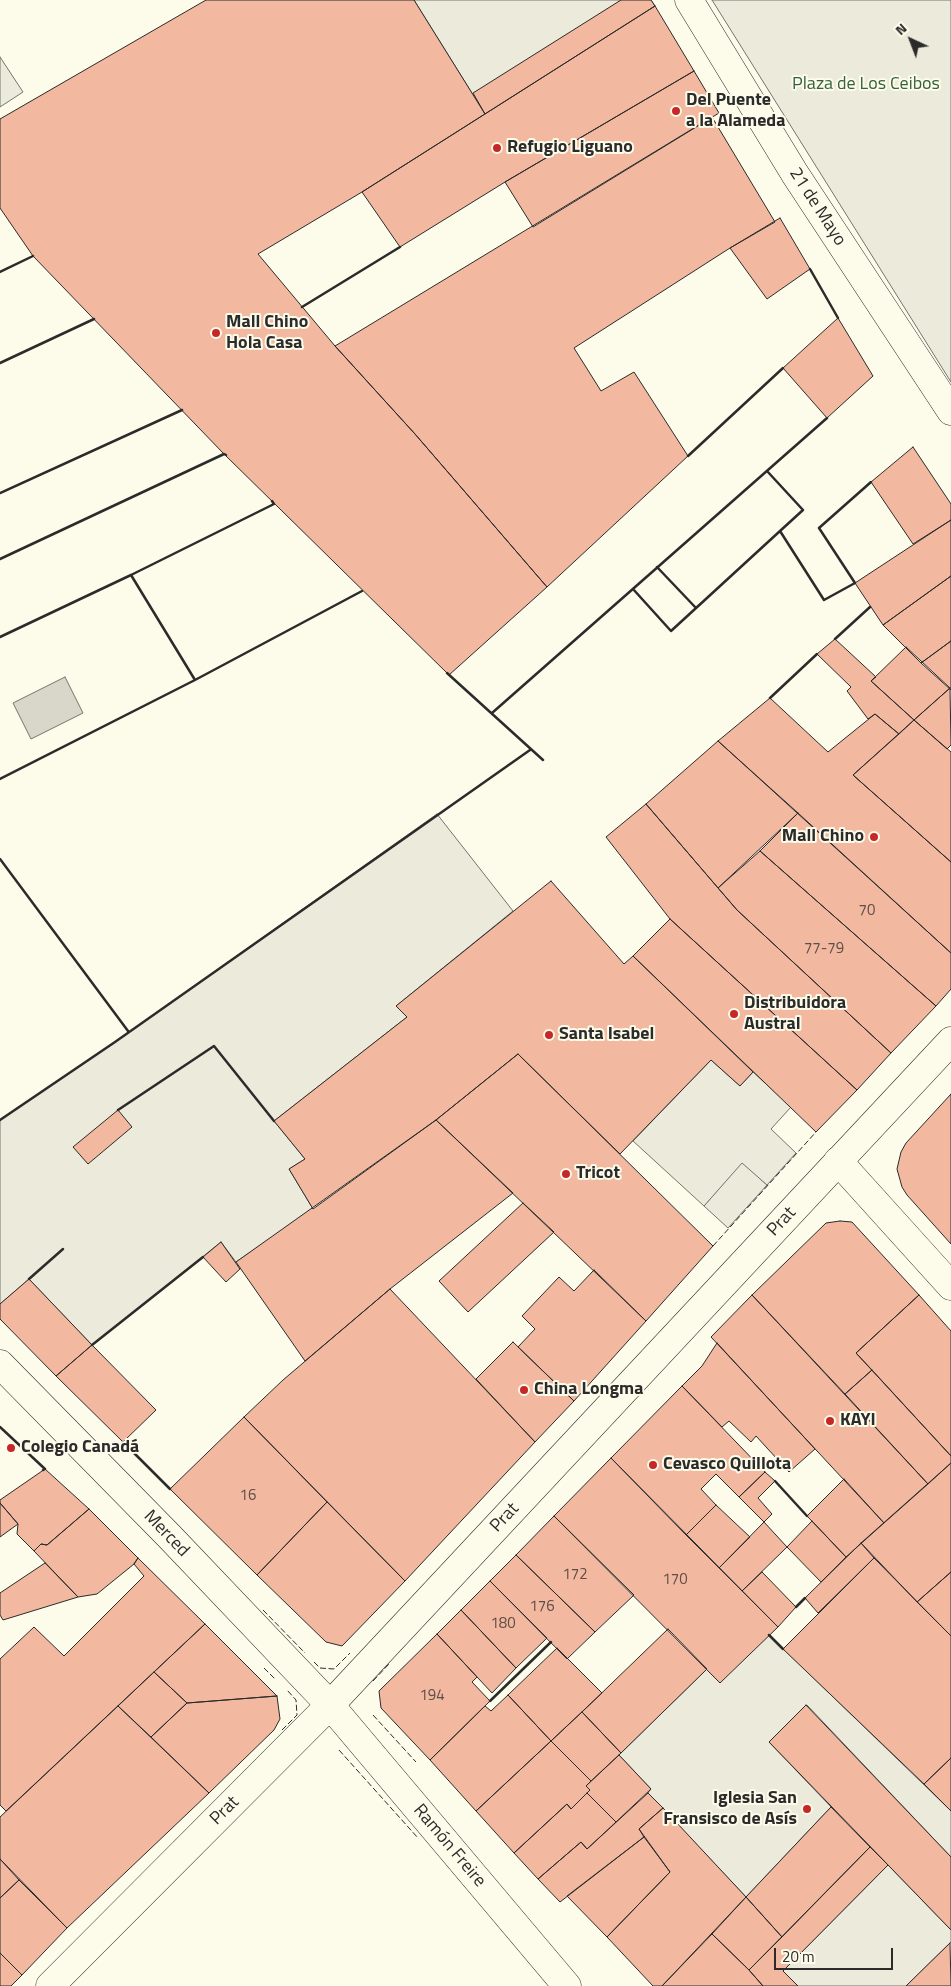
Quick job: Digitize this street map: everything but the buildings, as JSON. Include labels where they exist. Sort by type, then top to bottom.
[{"type":"street","name":"21 de Mayo","points":[[689,0],[795,174],[951,411]]},
{"type":"street","name":"Prat","points":[[50,1986],[330,1705],[951,1041]]},
{"type":"street","points":[[838,1161],[951,1286]]},
{"type":"street","name":"Merced","points":[[0,1364],[177,1544],[330,1705]]},
{"type":"street","name":"Ramón Freire","points":[[330,1705],[567,1986]]},
{"type":"green space","name":"Plaza de Los Ceibos","points":[[712,0],[951,0],[951,382]]},
{"type":"green space","points":[[0,57],[23,92],[0,107]]},
{"type":"green space","points":[[742,1162],[767,1185],[728,1228],[704,1206]]},
{"type":"green space","points":[[769,1635],[951,1811],[951,1857],[807,1705],[769,1742],[831,1807],[746,1897],[648,1793],[651,1789],[619,1755],[707,1669]]},
{"type":"green space","points":[[888,1865],[951,1930],[951,1942],[906,1986],[798,1986],[783,1971]]},
{"type":"shaded area","points":[[414,0],[651,0],[655,6],[485,114]]},
{"type":"shaded area","points":[[65,677],[83,713],[31,739],[13,703]]},
{"type":"shaded area","points":[[437,814],[513,911],[396,1006],[407,1017],[274,1121],[305,1159],[289,1169],[313,1209],[236,1262],[221,1242],[92,1345],[29,1279],[0,1304],[0,1120],[115,1042]]},
{"type":"shaded area","points":[[711,1060],[740,1086],[753,1072],[791,1107],[771,1129],[796,1153],[767,1185],[742,1163],[704,1206],[633,1141]]},
{"type":"fence","points":[[713,1246],[816,1132]]},
{"type":"fence","points":[[263,1610],[305,1653]]},
{"type":"fence","points":[[314,1662],[320,1668],[334,1669],[350,1653]]},
{"type":"fence","points":[[373,1681],[389,1664]]},
{"type":"fence","points":[[264,1668],[275,1679]]},
{"type":"fence","points":[[282,1730],[297,1715],[296,1700],[287,1690]]},
{"type":"fence","points":[[373,1715],[416,1762]]},
{"type":"fence","points":[[339,1750],[418,1838]]},
{"type":"wall","points":[[302,307],[400,247]]},
{"type":"wall","points":[[0,272],[33,256]]},
{"type":"wall","points":[[810,269],[838,318]]},
{"type":"wall","points":[[0,363],[94,319]]},
{"type":"wall","points":[[688,456],[783,368]]},
{"type":"wall","points":[[0,493],[182,410]]},
{"type":"wall","points":[[492,713],[827,418]]},
{"type":"wall","points":[[0,559],[224,454],[226,455]]},
{"type":"wall","points":[[767,471],[803,510],[780,531]]},
{"type":"wall","points":[[633,589],[671,631],[780,531],[824,600],[855,583],[819,528],[871,482]]},
{"type":"wall","points":[[131,575],[274,504],[272,501]]},
{"type":"wall","points":[[657,567],[696,608]]},
{"type":"wall","points":[[0,637],[131,575],[195,680]]},
{"type":"wall","points":[[0,779],[195,680],[362,591]]},
{"type":"wall","points":[[835,639],[870,607]]},
{"type":"wall","points":[[770,698],[817,654]]},
{"type":"wall","points":[[447,673],[543,760]]},
{"type":"wall","points":[[0,1120],[115,1042],[530,750]]},
{"type":"wall","points":[[0,859],[128,1031]]},
{"type":"wall","points":[[118,1110],[214,1046],[274,1121]]},
{"type":"wall","points":[[29,1279],[63,1249]]},
{"type":"wall","points":[[92,1345],[203,1257]]},
{"type":"wall","points":[[0,1427],[45,1469],[43,1470]]},
{"type":"wall","points":[[123,1442],[170,1489]]},
{"type":"wall","points":[[775,1481],[807,1516]]},
{"type":"wall","points":[[796,1607],[805,1598]]},
{"type":"wall","points":[[769,1635],[783,1649]]},
{"type":"wall","points":[[490,1701],[551,1642]]},
{"type":"place","name":"Del Puente a la Alameda","points":[[676,111]]},
{"type":"place","name":"Refugio Liguano","points":[[497,148]]},
{"type":"place","name":"Mall Chino Hola Casa","points":[[216,333]]},
{"type":"place","name":"Mall Chino","points":[[874,837]]},
{"type":"place","name":"Distribuidora Austral","points":[[734,1014]]},
{"type":"place","name":"Santa Isabel","points":[[549,1035]]},
{"type":"place","name":"Tricot","points":[[566,1174]]},
{"type":"place","name":"China Longma","points":[[524,1390]]},
{"type":"place","name":"KAYI","points":[[830,1421]]},
{"type":"place","name":"Colegio Canadá","points":[[11,1448]]},
{"type":"place","name":"Cevasco Quillota","points":[[653,1465]]},
{"type":"place","name":"Iglesia San Fransisco de Asís","points":[[807,1809]]}]
